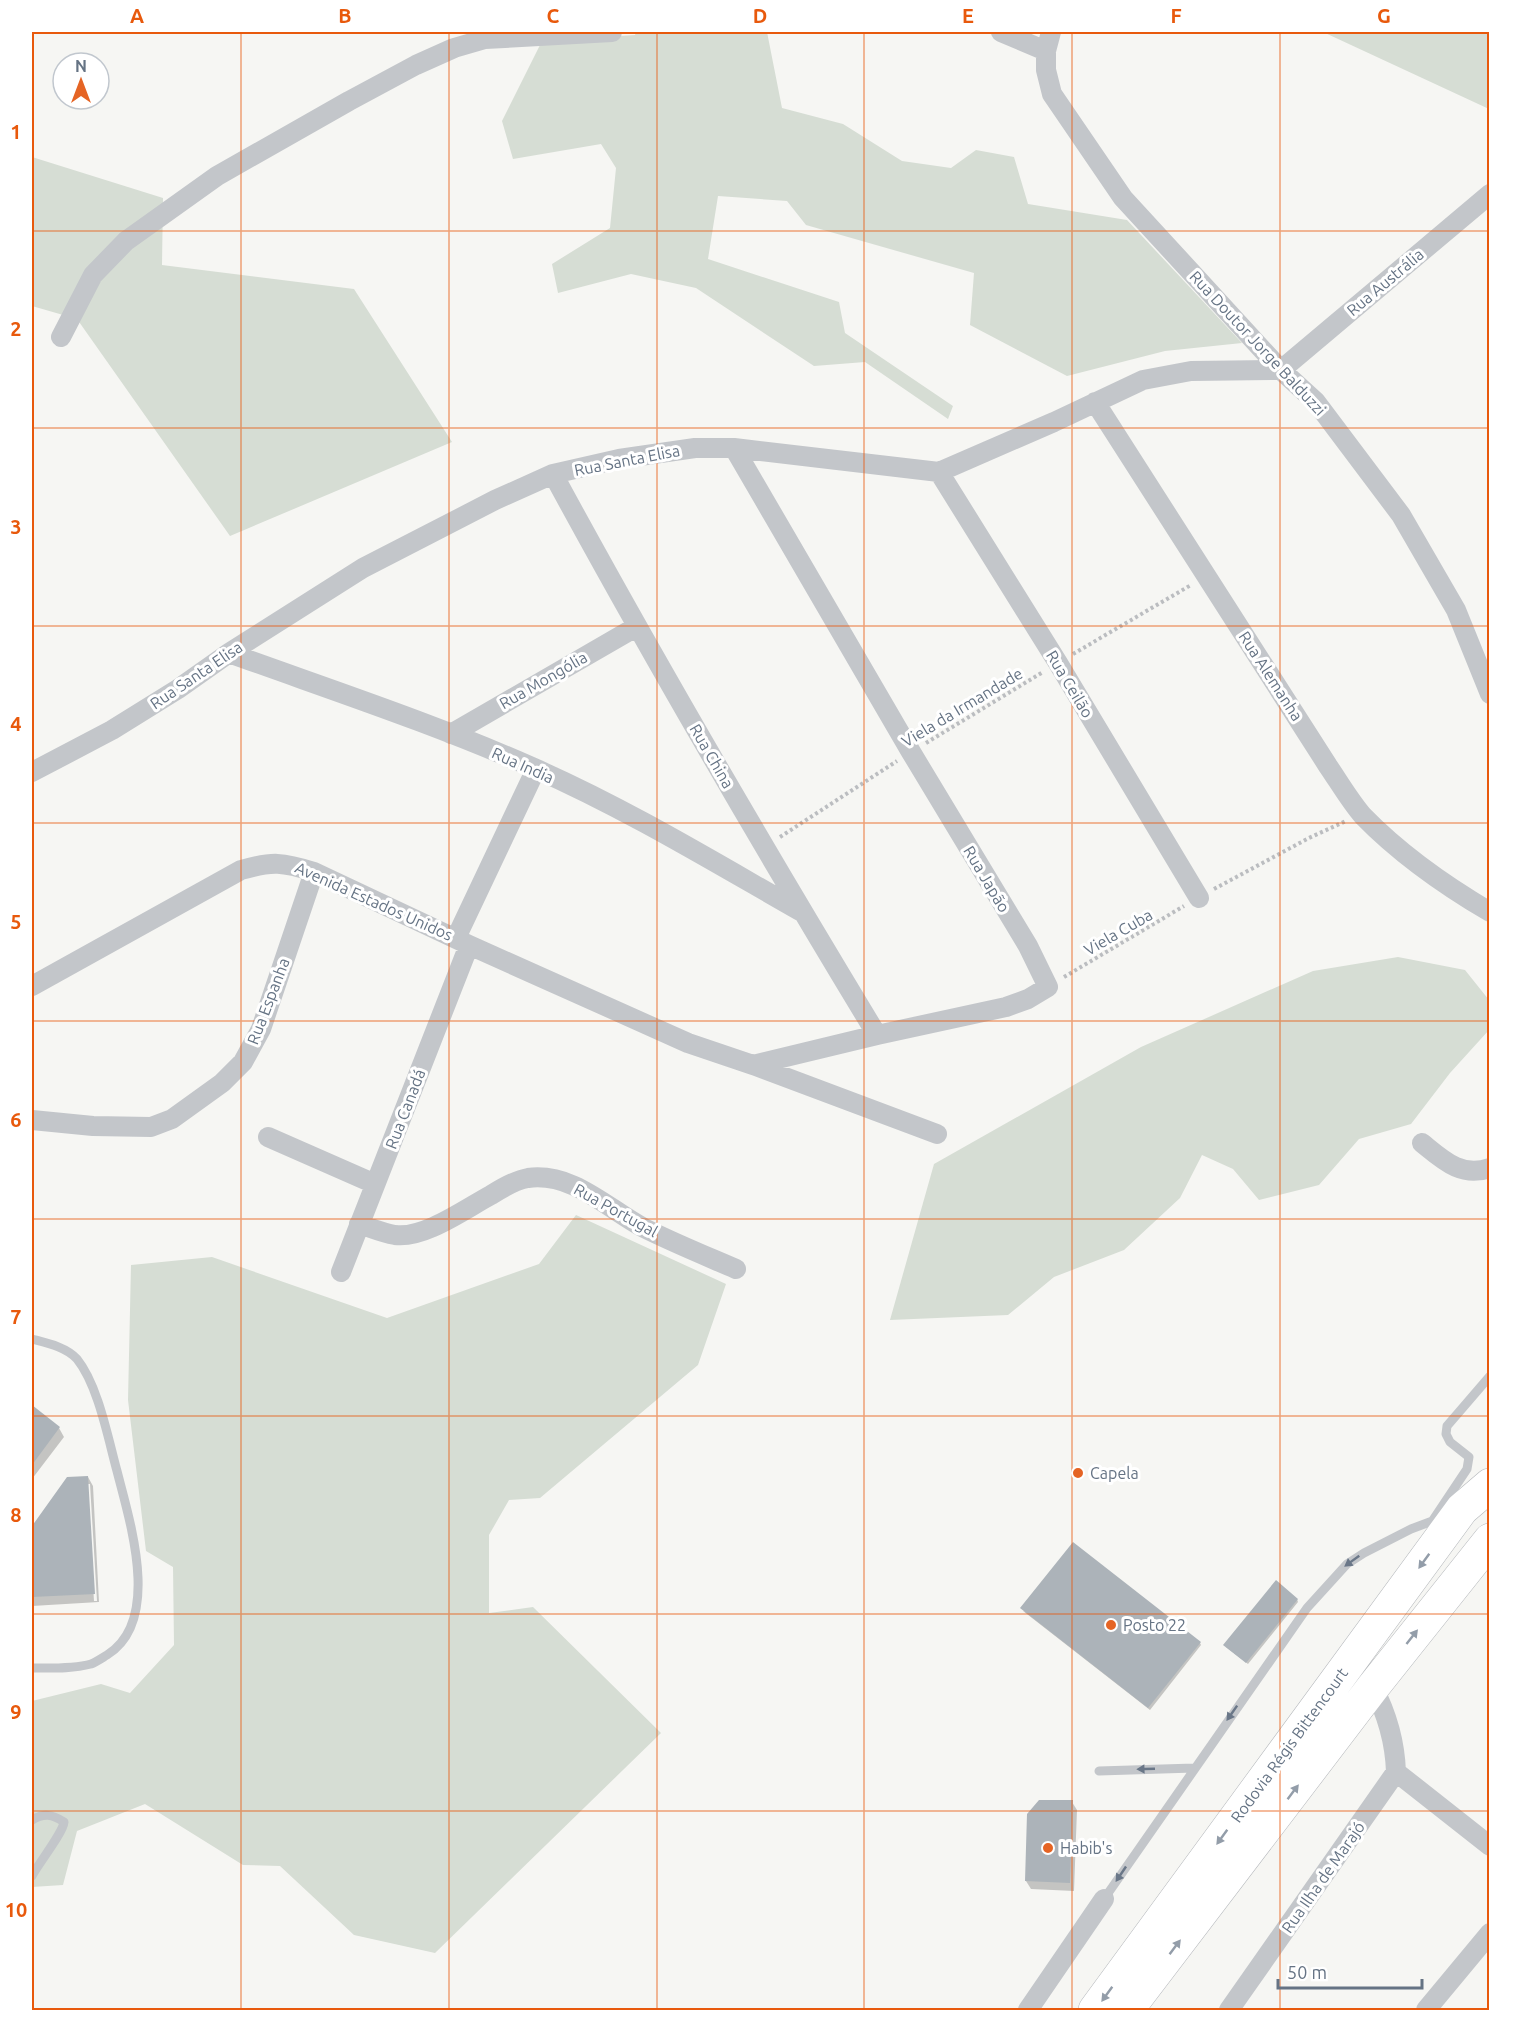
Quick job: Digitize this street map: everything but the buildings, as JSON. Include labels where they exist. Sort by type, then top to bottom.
[{"type":"highway","name":"Rodovia Régis Bittencourt","points":[[1095,2010],[1447,1515],[1490,1485]]},
{"type":"highway","name":"Rodovia Régis Bittencourt","points":[[1127,2010],[1373,1687],[1490,1540]]},
{"type":"street","points":[[62,337],[93,275],[126,241],[217,176],[349,101],[425,60],[485,39],[612,32]]},
{"type":"street","points":[[1001,32],[1046,51]]},
{"type":"street","name":"Rua Doutor Jorge Balduzzi","points":[[1051,32],[1046,51],[1046,70],[1052,94],[1123,198],[1281,370],[1316,402],[1401,515],[1456,610],[1490,694]]},
{"type":"street","name":"Rua Austrália","points":[[1281,370],[1490,194]]},
{"type":"street","points":[[939,472],[1143,380],[1191,371],[1281,370]]},
{"type":"street","name":"Rua Alemanha","points":[[1095,402],[1328,766],[1362,814],[1404,853],[1430,873],[1490,912]]},
{"type":"street","name":"Rua Santa Elisa","points":[[32,772],[112,730],[363,568],[495,500],[553,474],[695,447],[734,448],[939,472]]},
{"type":"street","name":"Rua Japão","points":[[734,448],[911,752],[1028,946],[1048,987]]},
{"type":"street","name":"Rua Ceilão","points":[[939,472],[1058,663],[1199,898]]},
{"type":"street","name":"Rua China","points":[[553,474],[636,627],[802,912],[877,1035]]},
{"type":"street","name":"Rua Mongólia","points":[[451,734],[636,627]]},
{"type":"street","name":"Rua India","points":[[228,653],[451,734],[536,769],[638,820],[802,912]]},
{"type":"street","name":"Rua Canadá","points":[[341,1272],[463,941],[536,769]]},
{"type":"street","name":"Avenida Estados Unidos","points":[[32,986],[241,870],[264,863],[288,863],[314,872],[688,1043],[753,1065]]},
{"type":"street","name":"Rua Espanha","points":[[32,1120],[122,1128],[151,1127],[172,1119],[222,1083],[243,1062],[261,1029],[314,872]]},
{"type":"street","points":[[753,1065],[1006,1007],[1028,999],[1048,987]]},
{"type":"street","points":[[753,1065],[937,1134]]},
{"type":"street","points":[[268,1137],[375,1184]]},
{"type":"street","points":[[1422,1143],[1449,1165],[1465,1171],[1490,1168]]},
{"type":"street","name":"Rua Portugal","points":[[359,1224],[396,1235],[415,1234],[504,1187],[527,1178],[547,1179],[572,1185],[591,1194],[645,1228],[736,1269]]},
{"type":"street","points":[[1373,1687],[1390,1728],[1396,1772],[1490,1846]]},
{"type":"street","name":"Rua Ilha de Marajó","points":[[1229,2010],[1396,1772]]},
{"type":"street","points":[[1028,2010],[1104,1899]]},
{"type":"street","points":[[1426,2010],[1490,1933]]},
{"type":"lane","points":[[32,1338],[56,1345],[75,1358],[86,1373],[101,1413],[133,1531],[139,1598],[134,1622],[116,1649],[93,1664],[64,1668],[32,1668]]},
{"type":"lane","points":[[1104,1899],[1307,1608],[1347,1564],[1373,1548],[1447,1515],[1467,1469],[1469,1457],[1450,1442],[1446,1434],[1447,1426],[1490,1376]]},
{"type":"lane","points":[[1099,1771],[1194,1768]]},
{"type":"lane","points":[[32,1820],[41,1814],[56,1816],[64,1822],[63,1829],[32,1876]]},
{"type":"path","name":"Viela da Irmandade","points":[[765,847],[911,752],[1207,576]]},
{"type":"path","name":"Viela Cuba","points":[[1048,987],[1199,898],[1309,838],[1362,814]]},
{"type":"shaded area","points":[[636,32],[767,32],[782,108],[843,124],[902,161],[951,168],[976,150],[1014,157],[1028,204],[1127,220],[1242,343],[1165,351],[1067,376],[970,325],[974,273],[806,225],[787,201],[718,196],[708,259],[839,302],[845,333],[953,406],[948,419],[865,362],[814,366],[696,288],[631,274],[558,293],[552,264],[610,228],[616,168],[601,144],[513,159],[502,121],[542,41],[635,35]]},
{"type":"shaded area","points":[[1323,32],[1489,32],[1489,109]]},
{"type":"shaded area","points":[[32,157],[163,198],[162,265],[354,289],[452,442],[230,536],[77,319],[32,306]]},
{"type":"shaded area","points":[[1398,957],[1465,970],[1489,1000],[1489,1030],[1450,1073],[1411,1124],[1359,1139],[1319,1185],[1259,1200],[1233,1169],[1202,1155],[1180,1198],[1124,1250],[1054,1277],[1008,1315],[890,1320],[934,1164],[1141,1047],[1313,971]]},
{"type":"shaded area","points":[[576,1215],[726,1284],[698,1365],[540,1498],[509,1500],[489,1535],[489,1613],[533,1607],[661,1733],[435,1953],[354,1935],[280,1866],[243,1865],[145,1804],[77,1831],[63,1885],[32,1887],[32,1701],[101,1684],[130,1693],[174,1645],[173,1567],[146,1551],[128,1400],[131,1265],[212,1257],[387,1318],[539,1264]]},
{"type":"place","name":"Capela","points":[[1078,1473]]},
{"type":"place","name":"Posto 22","points":[[1111,1625]]},
{"type":"place","name":"Habib's","points":[[1048,1848]]}]
